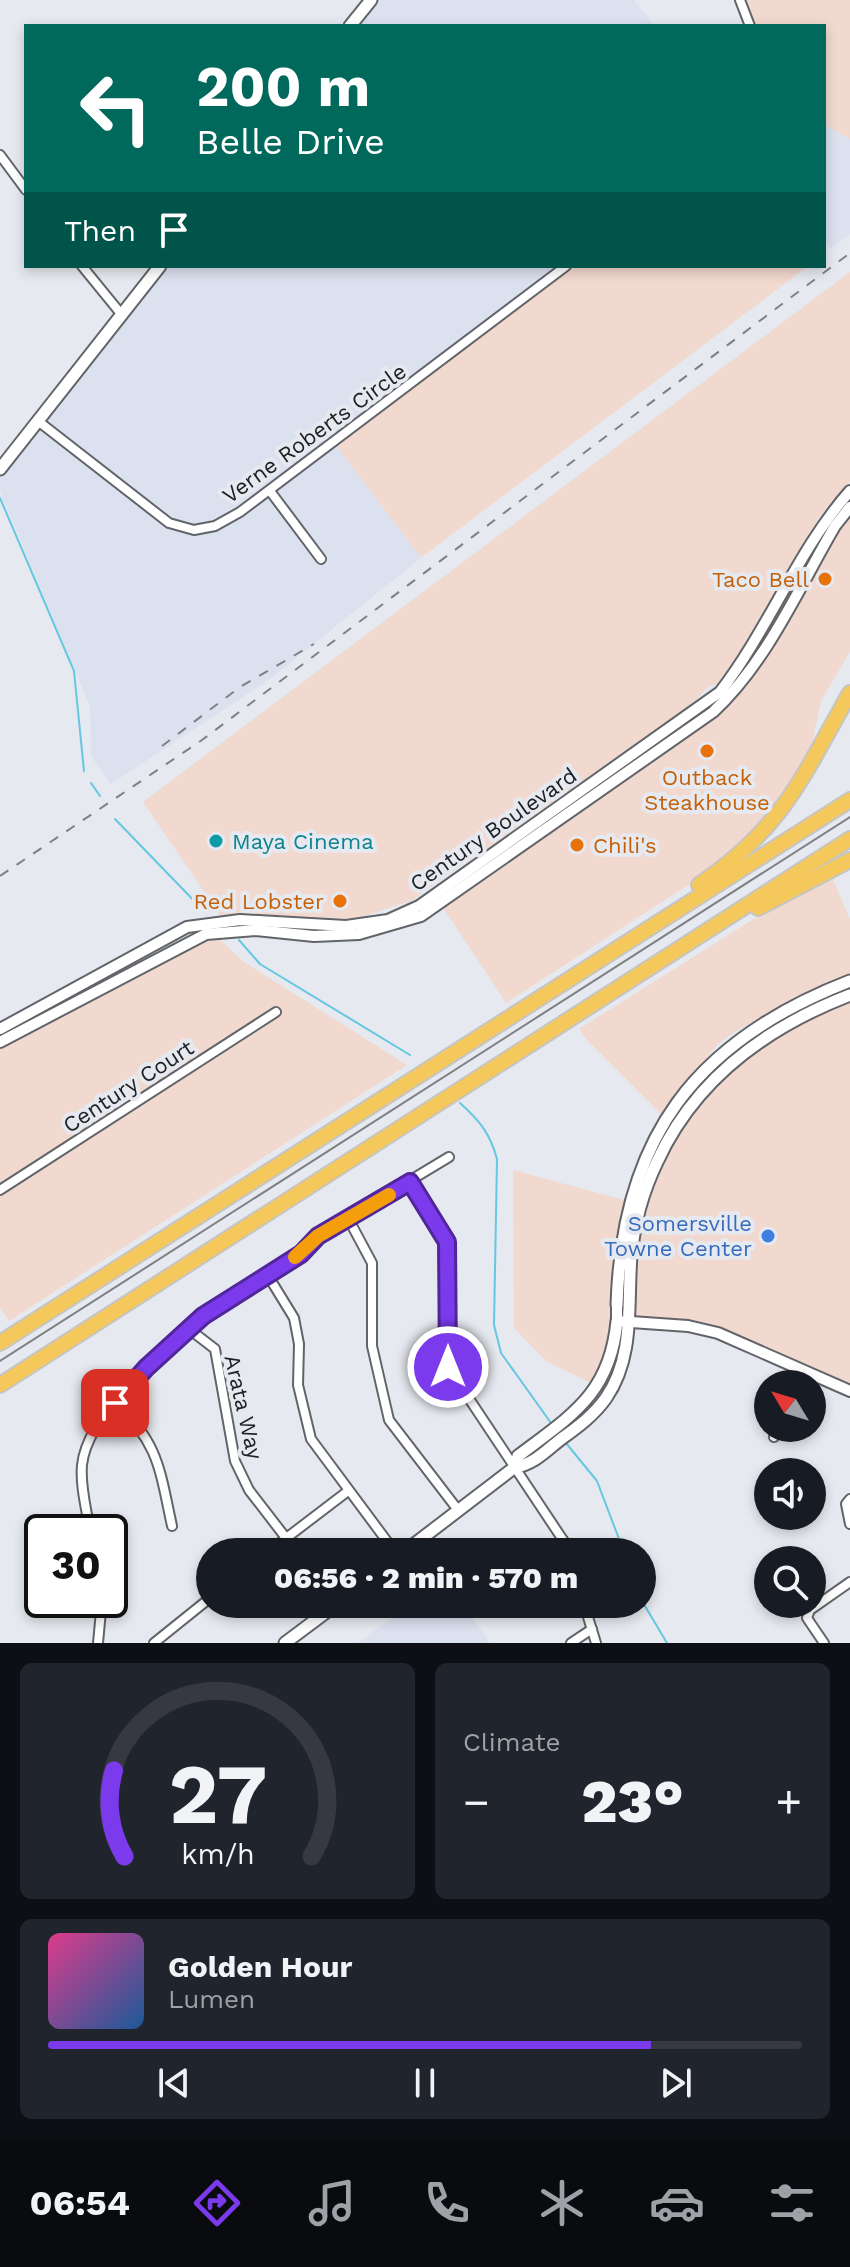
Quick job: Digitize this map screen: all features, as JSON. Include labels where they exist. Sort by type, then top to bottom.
[{"type":"highway","points":[[623,943],[755,842],[797,790],[850,693]]},
{"type":"highway","points":[[0,1343],[850,800]]},
{"type":"highway","points":[[0,1385],[850,839]]},
{"type":"highway","points":[[670,955],[850,860]]},
{"type":"main road","points":[[352,24],[371,0]]},
{"type":"main road","points":[[0,469],[158,268]]},
{"type":"main road","points":[[617,1305],[620,1242],[633,1189],[650,1146],[678,1101],[716,1059],[754,1029],[791,1007],[850,981]]},
{"type":"main road","points":[[422,1538],[515,1467],[526,1466],[574,1430],[605,1399],[623,1362],[623,1322],[637,1219],[653,1171],[681,1120],[708,1085],[750,1047],[798,1017],[850,995]]},
{"type":"main road","points":[[285,1643],[318,1618]]},
{"type":"street","points":[[740,0],[749,24]]},
{"type":"street","points":[[0,155],[24,187]]},
{"type":"street","points":[[84,268],[122,315]]},
{"type":"street","name":"Verne Roberts Circle","points":[[38,421],[169,523],[194,530],[215,526],[270,491],[563,268]]},
{"type":"street","points":[[270,491],[321,559]]},
{"type":"street","name":"Century Boulevard","points":[[0,1029],[187,927],[240,920],[346,926],[388,920],[419,906],[720,692],[743,662],[817,532],[850,491]]},
{"type":"street","name":"Century Boulevard","points":[[0,1042],[206,934],[256,930],[314,936],[359,934],[421,916],[713,712],[733,693],[753,667],[835,526],[850,507]]},
{"type":"street","name":"Century Court","points":[[0,1190],[276,1012]]},
{"type":"street","points":[[88,1514],[82,1464],[96,1426],[189,1329],[301,1254],[318,1236],[449,1157]]},
{"type":"street","points":[[410,1182],[447,1242],[448,1367],[562,1538]]},
{"type":"street","points":[[349,1220],[372,1263],[372,1346],[389,1420],[458,1510]]},
{"type":"street","points":[[267,1274],[294,1318],[299,1344],[298,1385],[311,1439],[384,1538]]},
{"type":"street","points":[[617,1305],[623,1322],[709,1330],[802,1370]]},
{"type":"street","name":"Arata Way","points":[[189,1329],[215,1349],[235,1461],[249,1490],[286,1538]]},
{"type":"street","points":[[826,1381],[850,1391]]},
{"type":"street","points":[[115,1403],[142,1427],[159,1463],[172,1526]]},
{"type":"street","points":[[286,1538],[348,1491]]},
{"type":"street","points":[[850,1499],[846,1504],[850,1524]]},
{"type":"street","points":[[824,1643],[807,1618],[810,1610],[850,1582]]},
{"type":"street","points":[[154,1643],[196,1609]]},
{"type":"street","points":[[98,1643],[100,1618]]},
{"type":"street","points":[[588,1618],[596,1643]]},
{"type":"street","points":[[571,1643],[592,1629]]},
{"type":"shaded area","points":[[371,0],[634,0],[652,24],[352,24]]},
{"type":"shaded area","points":[[745,0],[850,0],[850,139],[826,126],[826,24],[753,24]]},
{"type":"shaded area","points":[[826,126],[850,139],[850,234],[831,248],[826,242]]},
{"type":"shaded area","points":[[158,268],[563,268],[334,443],[421,558],[270,679],[111,784],[91,756],[90,706],[0,492],[0,469]]},
{"type":"shaded area","points":[[563,268],[805,268],[421,558],[333,443]]},
{"type":"shaded area","points":[[850,272],[850,482],[818,519],[739,654],[716,685],[709,686],[686,710],[411,901],[361,917],[341,919],[220,915],[143,802]]},
{"type":"shaded area","points":[[850,514],[850,652],[821,701],[813,739],[797,781],[770,818],[716,867],[506,1003],[442,906],[719,712],[843,520]]},
{"type":"shaded area","points":[[831,875],[850,919],[850,974],[792,999],[733,1033],[717,1045],[661,1114],[584,1037],[579,1029],[779,903]]},
{"type":"shaded area","points":[[217,937],[244,962],[407,1065],[9,1321],[0,1308],[0,1047],[182,948]]},
{"type":"shaded area","points":[[850,995],[850,1391],[826,1380],[826,1370],[803,1370],[728,1336],[629,1322],[634,1238],[668,1140],[729,1064]]},
{"type":"shaded area","points":[[513,1170],[628,1201],[621,1225],[610,1353],[595,1385],[546,1361],[514,1328]]},
{"type":"shaded area","points":[[392,1618],[473,1618],[490,1643],[358,1643]]},
{"type":"waterway","points":[[0,498],[74,671],[84,771]]},
{"type":"waterway","points":[[91,783],[100,796]]},
{"type":"waterway","points":[[115,819],[202,909]]},
{"type":"waterway","points":[[239,940],[260,964],[410,1055]]},
{"type":"waterway","points":[[460,1103],[483,1128],[497,1159],[494,1325],[501,1353],[551,1423]]},
{"type":"waterway","points":[[566,1443],[597,1481],[619,1538]]},
{"type":"waterway","points":[[652,1618],[667,1643]]},
{"type":"tram line","points":[[0,1361],[850,817]]},
{"type":"railway","points":[[0,876],[202,740],[850,253]]},
{"type":"railway","points":[[162,746],[240,687],[314,644]]},
{"type":"slow traffic","points":[[295,1257],[318,1236],[389,1195]]},
{"type":"place","name":"Taco Bell","points":[[825,579]]},
{"type":"place","name":"Outback Steakhouse","points":[[707,751]]},
{"type":"place","name":"Maya Cinema","points":[[216,841]]},
{"type":"place","name":"Chili's","points":[[577,845]]},
{"type":"place","name":"Red Lobster","points":[[340,901]]},
{"type":"place","name":"Somersville Towne Center","points":[[768,1236]]},
{"type":"route","points":[[115,1403],[146,1368],[203,1316],[301,1254],[318,1236],[410,1182],[447,1242],[448,1367]]}]
